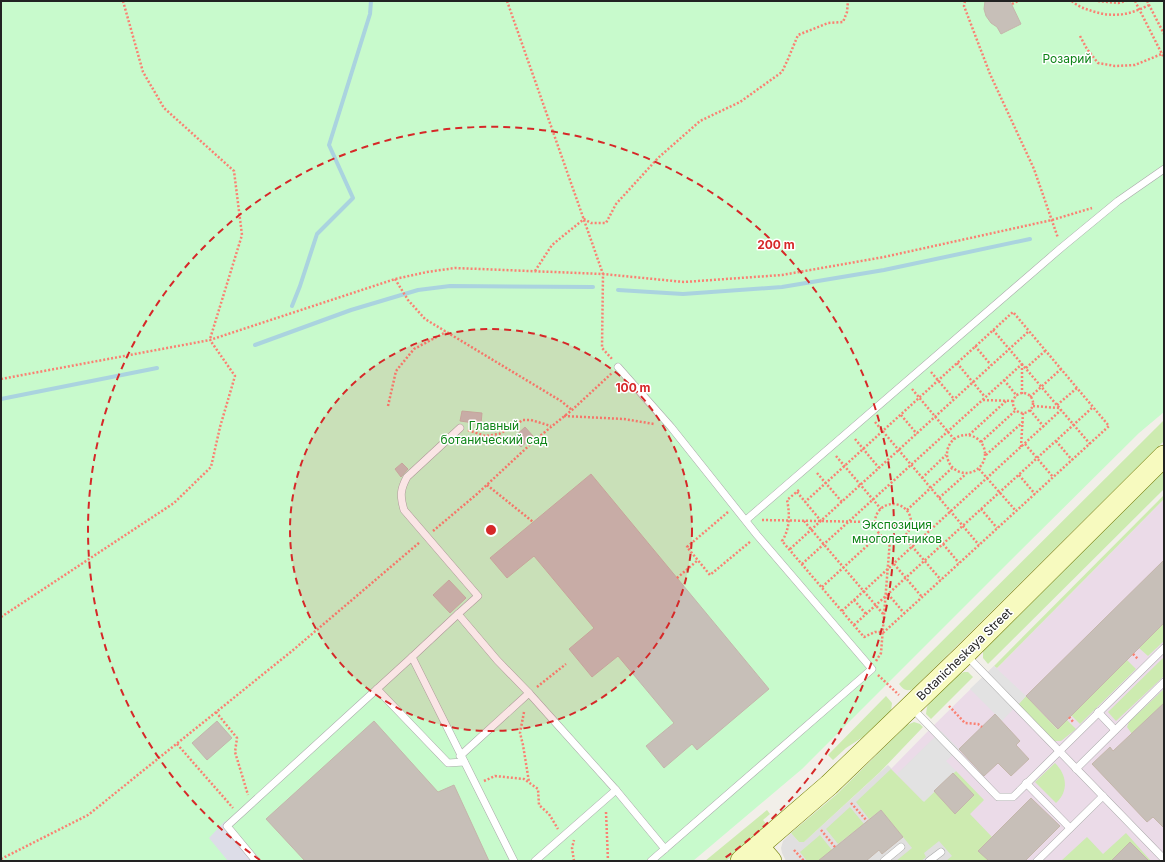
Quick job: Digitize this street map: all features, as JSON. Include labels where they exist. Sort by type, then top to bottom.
[{"type":"main road","name":"Botanicheskaya Street","points":[[741,861],[765,854],[829,785],[965,654],[1164,456]]},
{"type":"lane","points":[[746,520],[1061,248],[1118,201],[1164,169]]},
{"type":"lane","points":[[618,367],[671,426],[757,535],[872,669],[651,861]]},
{"type":"lane","points":[[256,861],[226,826],[478,596],[404,510],[401,497],[403,485],[407,477],[460,428]]},
{"type":"lane","points":[[458,614],[497,660],[529,693],[616,790],[665,849]]},
{"type":"lane","points":[[911,706],[998,797],[1013,797],[1164,648]]},
{"type":"lane","points":[[965,654],[1164,859]]},
{"type":"lane","points":[[412,657],[514,861]]},
{"type":"lane","points":[[1076,769],[1164,682]]},
{"type":"lane","points":[[377,689],[448,763],[462,759],[529,693]]},
{"type":"lane","points":[[1098,712],[1115,730]]},
{"type":"lane","points":[[1026,783],[1070,828]]},
{"type":"lane","points":[[536,861],[616,790]]},
{"type":"lane","points":[[1037,861],[1103,796]]},
{"type":"lane","points":[[884,861],[901,847]]},
{"type":"lane","points":[[929,861],[941,852]]},
{"type":"path","points":[[123,1],[143,72],[164,108],[234,171],[242,235],[210,340]]},
{"type":"path","points":[[1,859],[88,815],[292,651],[427,537],[487,485],[551,426],[572,410],[618,367],[602,348],[603,274],[506,1]]},
{"type":"path","points":[[584,219],[591,222],[606,223],[616,204],[658,158],[700,121],[740,102],[782,72],[798,35],[828,23],[843,22],[847,12],[848,1]]},
{"type":"path","points":[[1012,4],[1018,1]]},
{"type":"path","points":[[1072,1],[1088,10],[1118,16],[1139,10],[1149,5]]},
{"type":"path","points":[[1098,1],[1118,4],[1126,1]]},
{"type":"path","points":[[1135,1],[1163,53],[1164,58]]},
{"type":"path","points":[[1147,1],[1164,34]]},
{"type":"path","points":[[964,2],[964,6],[990,74],[1034,169],[1061,248]]},
{"type":"path","points":[[1080,36],[1087,49],[1098,62],[1115,66],[1135,66],[1163,53]]},
{"type":"path","points":[[1,379],[210,340],[395,279],[427,272],[455,268],[603,274],[684,282],[782,275],[884,257],[1052,220],[1118,201]]},
{"type":"path","points":[[535,272],[552,245],[584,219]]},
{"type":"path","points":[[395,279],[408,300],[425,319],[561,401],[572,410]]},
{"type":"path","points":[[787,500],[789,520],[788,531],[782,541],[864,637],[875,632],[884,632],[1109,426],[1013,312],[805,502]]},
{"type":"path","points":[[993,330],[1090,444]]},
{"type":"path","points":[[790,550],[1029,331]]},
{"type":"path","points":[[388,406],[396,371],[414,349],[446,332]]},
{"type":"path","points":[[1,617],[174,502],[211,467],[220,427],[235,376],[210,340]]},
{"type":"path","points":[[976,346],[991,365]]},
{"type":"path","points":[[1026,368],[1045,351]]},
{"type":"path","points":[[957,363],[985,397]]},
{"type":"path","points":[[802,564],[1022,364]]},
{"type":"path","points":[[1022,364],[1022,394]]},
{"type":"path","points":[[1030,397],[1061,369]]},
{"type":"path","points":[[931,372],[954,399]]},
{"type":"path","points":[[1004,380],[1017,396]]},
{"type":"path","points":[[1057,405],[1076,388]]},
{"type":"path","points":[[912,389],[954,439]]},
{"type":"path","points":[[1022,394],[1026,394],[1032,400],[1030,410],[1023,413],[1016,410],[1014,407],[1014,401],[1017,396],[1022,394]]},
{"type":"path","points":[[982,400],[1014,401]]},
{"type":"path","points":[[969,435],[1006,401]]},
{"type":"path","points":[[1032,406],[1061,409]]},
{"type":"path","points":[[854,625],[1093,407]]},
{"type":"path","points":[[842,611],[1044,427],[1061,409]]},
{"type":"path","points":[[981,442],[1016,410]]},
{"type":"path","points":[[1030,410],[1044,427]]},
{"type":"path","points":[[1021,447],[1023,413]]},
{"type":"path","points":[[900,415],[917,434]]},
{"type":"path","points":[[563,416],[624,419],[671,426]]},
{"type":"path","points":[[460,428],[485,436],[499,434],[523,420],[531,420],[551,426]]},
{"type":"path","points":[[874,421],[979,545]]},
{"type":"path","points":[[985,456],[1023,422]]},
{"type":"path","points":[[969,435],[977,438],[985,448],[985,460],[979,469],[973,473],[966,474],[960,473],[952,468],[948,461],[947,448],[954,439],[960,436],[969,435]]},
{"type":"path","points":[[854,439],[879,468]]},
{"type":"path","points":[[1056,441],[1072,460]]},
{"type":"path","points":[[1025,444],[1053,477]]},
{"type":"path","points":[[922,478],[947,455]]},
{"type":"path","points":[[836,456],[881,509]]},
{"type":"path","points":[[906,510],[952,468]]},
{"type":"path","points":[[979,469],[1016,511]]},
{"type":"path","points":[[817,473],[842,502]]},
{"type":"path","points":[[939,498],[966,474]]},
{"type":"path","points":[[1018,475],[1035,494]]},
{"type":"path","points":[[487,485],[533,522]]},
{"type":"path","points":[[797,492],[821,521]]},
{"type":"path","points":[[893,504],[906,510],[910,516],[911,524],[909,531],[904,537],[897,540],[890,540],[880,534],[876,528],[875,522],[881,509],[893,504]]},
{"type":"path","points":[[735,507],[687,547],[710,575],[757,535]]},
{"type":"path","points":[[981,510],[997,528]]},
{"type":"path","points":[[746,520],[875,522]]},
{"type":"path","points":[[804,521],[885,616]]},
{"type":"path","points":[[822,587],[880,534]]},
{"type":"path","points":[[904,537],[941,580]]},
{"type":"path","points":[[881,653],[887,595],[890,540]]},
{"type":"path","points":[[943,544],[959,563]]},
{"type":"path","points":[[677,578],[698,560]]},
{"type":"path","points":[[894,564],[922,597]]},
{"type":"path","points":[[887,595],[904,613]]},
{"type":"path","points":[[854,600],[866,614]]},
{"type":"path","points":[[529,693],[566,664]]},
{"type":"path","points":[[872,669],[911,706]]},
{"type":"path","points":[[948,706],[965,723],[978,724],[982,727]]},
{"type":"path","points":[[216,712],[237,738],[235,752],[246,792],[253,802]]},
{"type":"path","points":[[518,712],[530,713]]},
{"type":"path","points":[[524,712],[520,733],[530,782]]},
{"type":"path","points":[[177,744],[238,815]]},
{"type":"path","points":[[486,787],[483,781],[495,776],[524,779],[530,782],[538,789],[539,805],[549,814],[558,830],[562,826]]},
{"type":"path","points":[[852,802],[867,821]]},
{"type":"path","points":[[601,812],[606,809],[608,861]]},
{"type":"path","points":[[821,830],[835,847]]},
{"type":"path","points":[[794,850],[804,861]]},
{"type":"shaded area","points":[[1164,499],[1164,861],[979,861],[891,769],[994,666],[997,668]]},
{"type":"shaded area","points":[[994,666],[1026,696],[1002,721],[970,689]]},
{"type":"shaded area","points":[[941,731],[959,749],[946,761],[956,771],[924,802],[897,774]]},
{"type":"shaded area","points":[[888,765],[979,861],[786,861],[781,848],[783,841],[791,833],[799,842],[804,842]]},
{"type":"shaded area","points":[[225,821],[262,861],[228,861],[209,838]]},
{"type":"green space","name":"Главный ботанический сад","points":[[1,1],[1164,1],[1164,412],[1139,433],[802,769],[693,861],[1,861]]},
{"type":"green space","points":[[1164,420],[1164,441],[913,689],[905,690],[899,684]]},
{"type":"green space","points":[[1164,471],[1164,489],[988,664],[983,658],[983,651]]},
{"type":"green space","points":[[1164,495],[1164,499],[997,668],[994,666]]},
{"type":"green space","points":[[1164,623],[1164,641],[1148,656],[1139,648]]},
{"type":"green space","points":[[1164,657],[1164,676],[1116,721],[1108,712]]},
{"type":"green space","points":[[1127,660],[1136,669],[1080,724],[1071,715]]},
{"type":"green space","points":[[968,672],[973,677],[931,719],[926,714],[929,704],[958,675]]},
{"type":"green space","points":[[1164,689],[1164,703],[1132,734],[1127,727],[1129,722]]},
{"type":"green space","points":[[886,696],[892,703],[891,711],[866,735],[846,748],[833,760],[828,755]]},
{"type":"green space","points":[[1026,696],[1057,729],[1067,720],[1076,729],[1061,741],[1054,741],[1018,705]]},
{"type":"green space","points":[[914,722],[923,727],[880,772],[804,842],[799,842],[791,833],[837,794],[907,725]]},
{"type":"green space","points":[[1055,763],[1062,773],[1065,783],[1063,793],[1056,803],[1035,782]]},
{"type":"green space","points":[[891,769],[923,801],[934,791],[955,813],[974,795],[953,773],[956,771],[984,800],[970,814],[992,837],[979,851],[989,861],[946,861],[952,856],[939,841],[924,853],[926,857],[921,861],[896,861],[912,848],[881,810],[869,819],[856,802]]},
{"type":"green space","points":[[850,807],[864,824],[838,844],[826,829]]},
{"type":"green space","points":[[767,810],[770,814],[763,820],[767,825],[726,861],[705,861]]},
{"type":"green space","points":[[1126,833],[1151,861],[1061,861],[1087,837],[1103,854]]},
{"type":"green space","points":[[820,835],[832,850],[818,861],[807,861],[800,852]]},
{"type":"building","points":[[985,1],[1010,1],[1021,24],[1001,34],[997,27],[991,23],[986,16],[984,9]]},
{"type":"building","points":[[462,411],[482,413],[481,424],[460,421]]},
{"type":"building","points":[[525,427],[533,436],[521,447],[513,438]]},
{"type":"building","points":[[402,463],[408,469],[401,477],[395,469]]},
{"type":"building","points":[[591,474],[769,689],[697,750],[692,744],[664,768],[646,746],[674,723],[618,656],[592,677],[569,649],[594,628],[534,556],[507,578],[490,558]]},
{"type":"building","points":[[1164,560],[1164,623],[1058,729],[1026,696]]},
{"type":"building","points":[[449,580],[466,598],[450,613],[433,595]]},
{"type":"building","points":[[1164,703],[1164,828],[1153,817],[1147,822],[1092,764],[1110,747],[1113,751]]},
{"type":"building","points":[[995,714],[1020,741],[1016,745],[1029,759],[1011,776],[998,763],[984,776],[959,749]]},
{"type":"building","points":[[217,721],[232,738],[207,760],[192,743]]},
{"type":"building","points":[[374,721],[438,792],[454,785],[489,861],[305,861],[266,819]]},
{"type":"building","points":[[953,773],[974,795],[955,814],[934,791]]},
{"type":"building","points":[[1031,798],[1060,826],[1025,861],[989,861],[978,851]]},
{"type":"building","points":[[881,810],[903,837],[882,854],[879,850],[866,861],[818,861]]},
{"type":"building","points":[[1130,842],[1149,861],[1111,861]]},
{"type":"waterway","points":[[292,306],[317,234],[353,198],[329,145],[370,14],[371,1]]},
{"type":"waterway","points":[[618,290],[683,294],[782,287],[884,270],[1030,239]]},
{"type":"waterway","points":[[255,345],[351,310],[418,290],[450,286],[593,287]]},
{"type":"waterway","points":[[1,399],[157,368]]},
{"type":"park label","name":"Розарий","points":[[1067,58]]},
{"type":"park label","name":"Экспозиция многолетников","points":[[897,531]]}]
